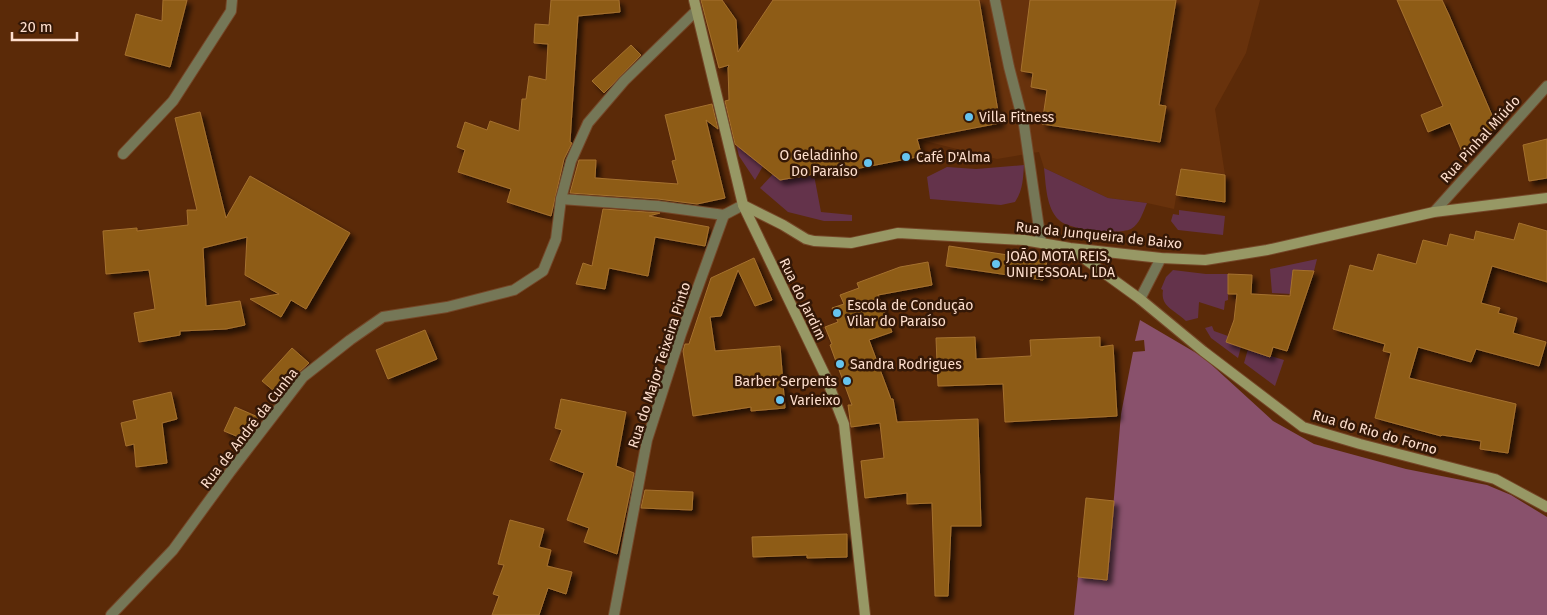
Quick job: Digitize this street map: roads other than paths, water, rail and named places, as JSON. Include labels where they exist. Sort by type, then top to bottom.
[{"type":"street","points":[[122,154],[173,101],[231,11],[232,0]]},
{"type":"street","name":"Rua do Jardim","points":[[694,0],[743,205],[825,375],[844,424],[865,615]]},
{"type":"street","points":[[995,0],[1024,125],[1041,242]]},
{"type":"street","name":"Rua de André da Cunha","points":[[111,615],[173,550],[230,472],[304,377],[350,340],[384,317],[447,307],[514,290],[543,271],[556,238],[561,199],[571,161],[588,123],[624,81],[696,11]]},
{"type":"street","name":"Rua Pinhal Miúdo","points":[[1434,212],[1547,86]]},
{"type":"street","name":"Rua da Junqueira de Baixo","points":[[743,205],[806,239],[814,241],[851,243],[898,233],[1041,242],[1070,248],[1162,258],[1205,260],[1258,251],[1434,212],[1547,198]]},
{"type":"street","points":[[561,199],[658,206],[724,215],[743,205]]},
{"type":"street","name":"Rua do Major Teixeira Pinto","points":[[614,615],[647,440],[681,334],[724,215]]},
{"type":"street","name":"Rua do Rio do Forno","points":[[1070,248],[1140,299],[1203,351],[1303,427],[1360,444],[1495,479],[1547,506]]},
{"type":"street","points":[[1140,299],[1162,258]]},
{"type":"place","name":"Villa Fitness","points":[[969,117]]},
{"type":"place","name":"Café D'Alma","points":[[906,157]]},
{"type":"place","name":"O Geladinho Do Paraíso","points":[[868,163]]},
{"type":"place","name":"JOÃO MOTA REIS, UNIPESSOAL, LDA","points":[[996,264]]},
{"type":"place","name":"Escola de Condução Vilar do Paraíso","points":[[837,313]]},
{"type":"place","name":"Sandra Rodrigues","points":[[840,364]]},
{"type":"place","name":"Barber Serpents","points":[[847,381]]},
{"type":"place","name":"Varieixo","points":[[780,400]]}]
